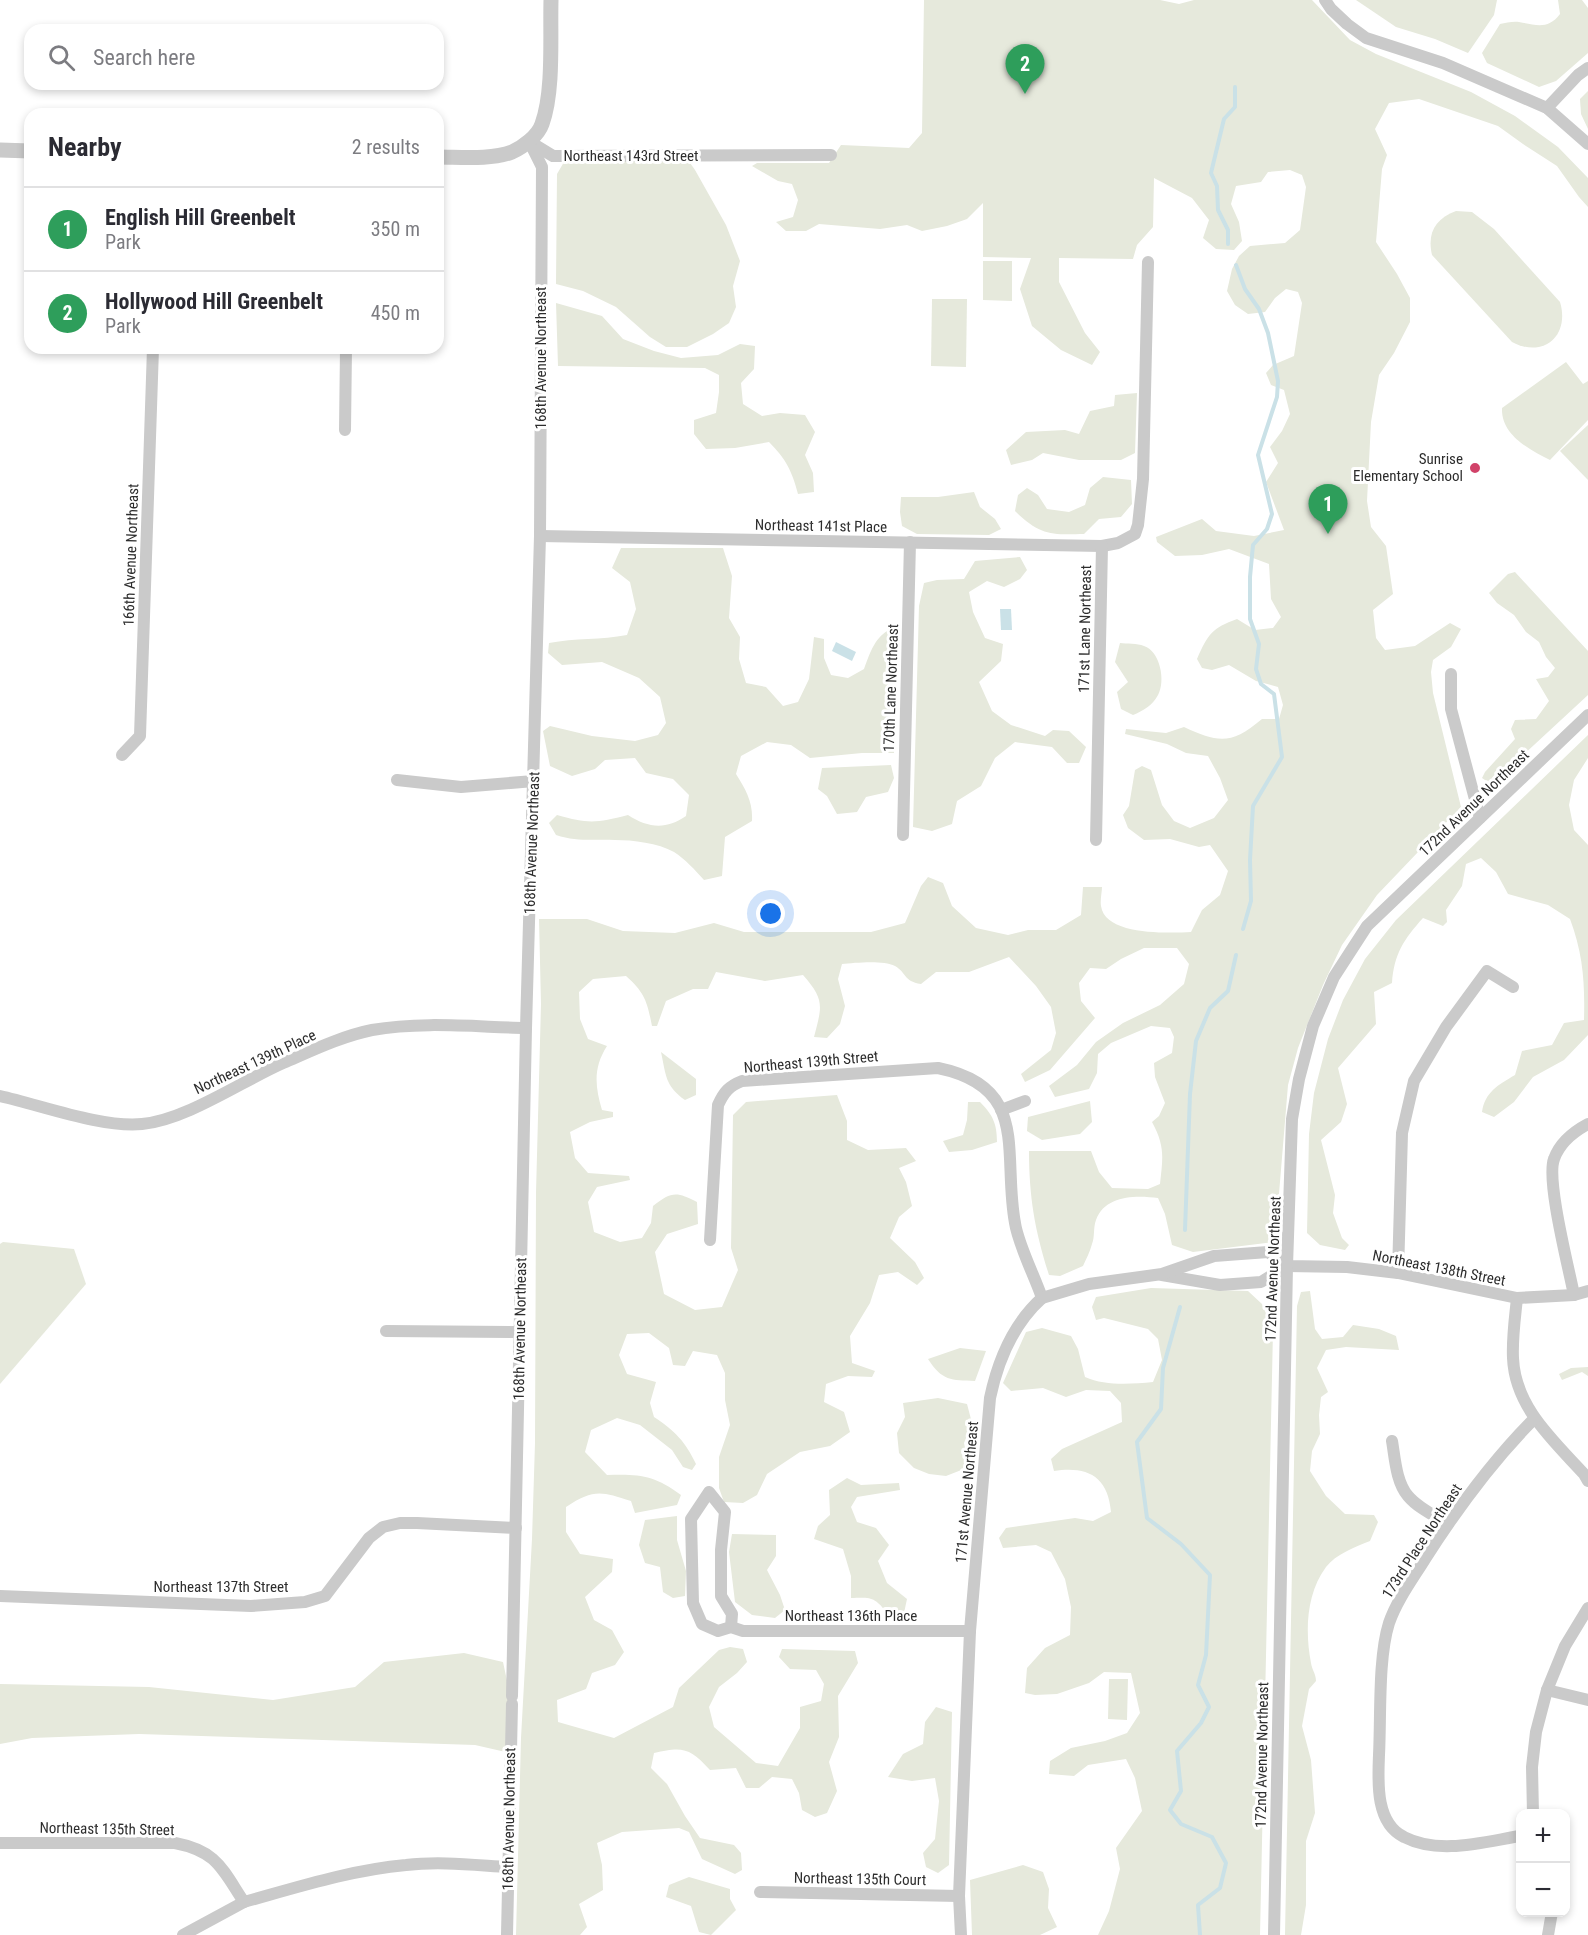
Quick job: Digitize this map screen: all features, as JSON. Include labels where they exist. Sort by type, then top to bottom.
[{"type":"street","points":[[444,157],[480,157],[511,152],[529,141],[541,127],[548,99],[551,0]]},
{"type":"street","points":[[1325,0],[1331,9],[1366,38],[1443,63],[1547,108],[1588,144]]},
{"type":"street","points":[[1547,108],[1578,75],[1588,68]]},
{"type":"street","name":"Northeast 143rd Street","points":[[529,141],[553,156],[831,155]]},
{"type":"street","name":"168th Avenue Northeast","points":[[507,1935],[526,1028],[540,536],[542,167],[529,141]]},
{"type":"street","points":[[0,150],[24,151]]},
{"type":"street","name":"171st Lane Northeast","points":[[1096,840],[1102,546],[1118,543],[1135,534],[1138,525],[1143,479],[1148,262]]},
{"type":"street","name":"166th Avenue Northeast","points":[[122,755],[140,736],[153,354]]},
{"type":"street","points":[[345,430],[346,354]]},
{"type":"street","name":"Northeast 141st Place","points":[[540,536],[1102,546]]},
{"type":"street","name":"170th Lane Northeast","points":[[903,835],[910,542]]},
{"type":"street","points":[[1451,674],[1450,709],[1480,818]]},
{"type":"street","name":"172nd Avenue Northeast","points":[[1274,1935],[1287,1266],[1292,1119],[1299,1079],[1313,1026],[1334,977],[1367,926],[1588,715]]},
{"type":"street","points":[[397,780],[461,787],[534,781]]},
{"type":"street","points":[[1398,1273],[1402,1133],[1414,1080],[1446,1027],[1487,971],[1513,987]]},
{"type":"street","name":"Northeast 139th Place","points":[[0,1096],[98,1121],[141,1125],[168,1118],[282,1064],[370,1031],[405,1026],[526,1028]]},
{"type":"street","name":"Northeast 139th Street","points":[[710,1240],[718,1105],[730,1086],[742,1081],[938,1068],[961,1073],[978,1081],[989,1091],[1001,1110]]},
{"type":"street","points":[[1025,1101],[1001,1110],[1010,1143],[1010,1190],[1015,1226],[1042,1298]]},
{"type":"street","points":[[1574,1295],[1552,1185],[1553,1161],[1561,1145],[1575,1131],[1588,1124]]},
{"type":"street","name":"Northeast 138th Street","points":[[1042,1298],[1089,1284],[1162,1274],[1214,1256],[1268,1252],[1287,1266],[1347,1267],[1398,1273],[1517,1298],[1574,1295],[1588,1291]]},
{"type":"street","points":[[1162,1274],[1220,1285],[1262,1282],[1287,1266]]},
{"type":"street","name":"171st Avenue Northeast","points":[[961,1935],[959,1896],[970,1631],[992,1386],[1003,1354],[1016,1328],[1029,1310],[1042,1298]]},
{"type":"street","points":[[1517,1298],[1513,1360],[1518,1390],[1534,1419],[1588,1481]]},
{"type":"street","points":[[386,1331],[520,1332]]},
{"type":"street","name":"173rd Place Northeast","points":[[1516,1837],[1451,1846],[1429,1846],[1402,1837],[1387,1821],[1381,1805],[1378,1767],[1383,1648],[1389,1623],[1401,1597],[1448,1524],[1506,1448],[1534,1419]]},
{"type":"street","points":[[1392,1441],[1400,1479],[1407,1496],[1448,1524]]},
{"type":"street","name":"Northeast 136th Place","points":[[731,1628],[732,1614],[721,1596],[721,1550],[725,1512],[709,1492],[691,1519],[693,1603],[702,1624],[718,1631],[731,1628],[743,1631],[970,1631]]},
{"type":"street","name":"Northeast 137th Street","points":[[0,1596],[251,1606],[305,1602],[325,1596],[369,1538],[383,1527],[399,1523],[417,1523],[516,1528]]},
{"type":"street","points":[[1533,1809],[1532,1767],[1535,1740],[1547,1690],[1565,1646],[1588,1608]]},
{"type":"street","points":[[1547,1690],[1588,1700]]},
{"type":"street","name":"Northeast 135th Street","points":[[0,1843],[175,1843],[192,1846],[207,1853],[219,1864],[244,1902]]},
{"type":"street","points":[[183,1935],[244,1902],[341,1875],[407,1864],[508,1867]]},
{"type":"street","name":"Northeast 135th Court","points":[[760,1892],[959,1896]]},
{"type":"street","points":[[1548,1935],[1551,1917]]},
{"type":"shaded area","points":[[924,0],[1160,0],[1179,4],[1194,0],[1312,0],[1350,40],[1376,54],[1471,92],[1515,116],[1558,147],[1588,178],[1588,207],[1557,166],[1498,126],[1419,99],[1389,103],[1375,129],[1387,155],[1382,169],[1376,242],[1410,298],[1410,322],[1394,353],[1379,375],[1371,422],[1367,501],[1371,527],[1386,546],[1393,594],[1373,610],[1376,638],[1385,650],[1415,646],[1450,623],[1461,629],[1451,647],[1433,660],[1431,672],[1433,693],[1461,807],[1377,895],[1342,945],[1323,985],[1298,1048],[1288,1085],[1275,1242],[1193,1252],[1172,1245],[1165,1214],[1158,1198],[1122,1198],[1106,1206],[1100,1212],[1095,1223],[1091,1247],[1083,1266],[1060,1276],[1049,1275],[1034,1214],[1029,1151],[1091,1151],[1099,1172],[1112,1188],[1148,1189],[1160,1184],[1162,1152],[1152,1122],[1159,1116],[1165,1103],[1155,1077],[1154,1063],[1172,1053],[1174,1037],[1170,1028],[1151,1026],[1111,1043],[1098,1054],[1097,1073],[1089,1089],[1055,1097],[1049,1086],[1077,1065],[1096,1042],[1123,1023],[1160,1005],[1184,984],[1189,964],[1177,948],[1144,948],[1106,969],[1090,968],[1079,983],[1081,1001],[1095,1018],[1050,1070],[1025,1082],[1021,1074],[1051,1050],[1056,1033],[1051,1007],[1036,986],[1009,957],[969,972],[936,972],[921,984],[911,981],[890,964],[869,962],[842,964],[838,979],[845,1006],[840,1024],[827,1038],[814,1037],[820,1004],[815,991],[803,975],[765,981],[716,972],[708,989],[693,989],[666,1001],[657,1026],[652,1026],[644,998],[626,976],[593,979],[579,992],[580,1019],[588,1039],[607,1046],[599,1062],[597,1085],[602,1110],[613,1112],[613,1117],[590,1122],[570,1132],[575,1158],[588,1173],[629,1176],[630,1180],[597,1187],[588,1202],[594,1232],[620,1242],[642,1238],[651,1223],[653,1206],[659,1201],[669,1196],[679,1195],[697,1202],[698,1224],[667,1234],[655,1252],[664,1294],[695,1310],[722,1307],[738,1270],[731,1248],[733,1115],[746,1102],[837,1095],[847,1121],[847,1140],[868,1150],[906,1148],[916,1161],[899,1168],[906,1182],[912,1206],[899,1217],[890,1238],[915,1262],[924,1278],[917,1285],[898,1272],[879,1275],[870,1303],[850,1336],[852,1363],[875,1371],[872,1377],[848,1376],[826,1384],[824,1402],[844,1412],[850,1432],[830,1446],[800,1452],[767,1474],[757,1495],[743,1503],[724,1502],[719,1488],[719,1457],[730,1425],[725,1400],[725,1373],[717,1355],[693,1351],[685,1366],[673,1365],[669,1348],[649,1333],[627,1334],[619,1355],[627,1374],[656,1382],[650,1403],[654,1417],[679,1437],[696,1464],[692,1470],[683,1467],[672,1450],[640,1425],[617,1418],[591,1430],[585,1452],[607,1475],[646,1477],[663,1483],[681,1495],[677,1505],[635,1513],[631,1501],[604,1494],[583,1497],[566,1507],[566,1532],[580,1554],[613,1559],[612,1572],[585,1597],[594,1620],[612,1630],[624,1652],[615,1665],[592,1673],[586,1689],[557,1700],[558,1722],[614,1738],[673,1707],[679,1688],[719,1650],[730,1647],[743,1649],[747,1662],[719,1687],[709,1707],[714,1727],[756,1763],[778,1766],[800,1728],[800,1707],[821,1701],[824,1684],[816,1670],[790,1669],[779,1657],[782,1649],[855,1651],[858,1663],[838,1696],[839,1737],[829,1762],[837,1791],[827,1813],[815,1817],[802,1810],[799,1793],[792,1779],[772,1777],[759,1788],[746,1788],[736,1768],[710,1770],[697,1757],[685,1751],[672,1750],[654,1753],[651,1768],[667,1784],[700,1838],[734,1845],[741,1853],[742,1870],[735,1874],[702,1859],[689,1832],[679,1828],[622,1832],[597,1843],[602,1865],[603,1890],[579,1904],[587,1927],[580,1935],[516,1935],[521,1738],[535,1443],[536,1193],[541,1004],[539,919],[587,919],[623,931],[675,933],[714,923],[744,932],[871,932],[905,923],[921,886],[928,877],[943,883],[952,906],[976,928],[1008,935],[1028,930],[1056,930],[1081,915],[1083,887],[1102,887],[1101,906],[1105,916],[1125,928],[1168,933],[1191,932],[1202,910],[1220,895],[1228,871],[1210,845],[1199,847],[1170,839],[1144,840],[1128,828],[1123,815],[1129,806],[1135,770],[1142,766],[1151,770],[1162,805],[1174,821],[1190,828],[1214,818],[1228,800],[1220,778],[1208,756],[1186,753],[1167,744],[1125,734],[1126,729],[1166,733],[1184,727],[1207,736],[1224,739],[1242,733],[1262,719],[1279,719],[1283,705],[1278,687],[1256,681],[1229,665],[1212,670],[1202,668],[1197,659],[1204,643],[1212,633],[1229,622],[1237,619],[1255,630],[1273,628],[1281,617],[1271,599],[1269,564],[1229,549],[1202,555],[1175,556],[1157,542],[1156,537],[1202,519],[1216,531],[1254,536],[1284,530],[1266,482],[1278,463],[1270,447],[1282,431],[1290,414],[1284,390],[1271,385],[1266,373],[1273,365],[1294,356],[1302,303],[1298,292],[1286,289],[1275,298],[1265,312],[1248,314],[1235,305],[1227,291],[1232,269],[1239,256],[1250,246],[1285,243],[1300,230],[1306,187],[1302,175],[1290,170],[1268,172],[1261,182],[1236,186],[1231,204],[1239,222],[1242,241],[1234,250],[1216,249],[1203,238],[1209,220],[1192,198],[1154,178],[1153,227],[1137,245],[1133,259],[1059,258],[1059,282],[1085,333],[1100,352],[1092,365],[1061,350],[1032,326],[1020,289],[1031,258],[983,257],[983,203],[967,219],[922,231],[907,225],[880,229],[819,224],[806,231],[786,231],[776,222],[793,217],[798,200],[792,184],[778,181],[752,166],[757,163],[829,163],[841,145],[909,148],[922,133]]},
{"type":"shaded area","points":[[1356,0],[1497,0],[1494,15],[1468,53],[1435,39],[1396,27]]},
{"type":"shaded area","points":[[1558,0],[1582,0],[1588,8],[1588,53],[1556,81],[1539,87],[1487,63],[1482,53],[1500,24],[1517,22],[1541,25],[1551,22],[1560,14]]},
{"type":"shaded area","points":[[1588,91],[1588,129],[1581,114],[1580,99]]},
{"type":"shaded area","points":[[571,160],[688,160],[726,225],[740,261],[733,286],[736,307],[729,323],[687,347],[666,347],[650,337],[616,307],[583,291],[556,284],[557,174],[564,162]]},
{"type":"shaded area","points":[[1456,211],[1472,212],[1494,229],[1560,302],[1561,325],[1552,341],[1534,348],[1512,342],[1432,255],[1431,240],[1434,228],[1443,218]]},
{"type":"shaded area","points":[[983,261],[1012,261],[1012,301],[983,300]]},
{"type":"shaded area","points":[[932,299],[967,299],[966,367],[931,366]]},
{"type":"shaded area","points":[[556,303],[602,316],[623,339],[681,358],[718,355],[740,344],[755,346],[754,369],[741,383],[743,404],[762,416],[780,413],[805,415],[815,432],[805,455],[813,473],[814,492],[798,494],[788,466],[769,442],[735,448],[706,449],[694,434],[694,420],[716,413],[719,375],[705,368],[558,366]]},
{"type":"shaded area","points":[[1566,362],[1583,384],[1588,381],[1588,420],[1550,460],[1525,446],[1511,433],[1503,418],[1502,408]]},
{"type":"shaded area","points":[[1137,393],[1135,453],[1121,460],[1079,460],[1043,453],[1032,460],[1011,465],[1006,450],[1026,432],[1065,430],[1079,434],[1090,411],[1114,406],[1115,395]]},
{"type":"shaded area","points":[[1588,425],[1588,480],[1560,451]]},
{"type":"shaded area","points":[[1103,477],[1131,480],[1132,504],[1121,517],[1099,519],[1084,534],[1046,532],[1032,525],[1015,511],[1018,495],[1027,488],[1038,495],[1047,509],[1069,512],[1085,505],[1090,488]]},
{"type":"shaded area","points":[[974,492],[980,507],[995,519],[1001,529],[989,535],[917,534],[902,526],[901,497],[938,497]]},
{"type":"shaded area","points":[[621,548],[723,548],[732,576],[729,618],[740,637],[739,659],[746,683],[766,687],[783,706],[798,702],[809,679],[814,637],[824,639],[824,658],[831,675],[848,678],[864,669],[874,646],[885,632],[891,629],[897,640],[894,753],[862,753],[810,758],[791,745],[767,742],[741,756],[736,774],[748,796],[752,821],[725,837],[722,876],[704,880],[678,855],[661,846],[630,841],[564,837],[556,835],[549,823],[557,815],[592,821],[628,815],[643,823],[657,826],[671,824],[686,816],[689,795],[673,779],[646,773],[635,758],[605,760],[595,769],[572,776],[550,766],[543,731],[550,726],[592,736],[635,741],[658,735],[666,723],[660,697],[639,678],[602,662],[562,665],[548,653],[549,643],[627,635],[636,609],[630,582],[612,568]]},
{"type":"shaded area","points":[[1020,557],[1027,570],[1020,579],[1004,587],[987,581],[969,592],[973,612],[985,638],[1003,644],[1001,661],[979,682],[992,711],[1011,725],[1045,736],[1053,730],[1069,731],[1086,747],[1079,763],[1067,763],[1052,747],[1015,742],[995,758],[981,786],[957,801],[952,824],[932,831],[913,827],[919,606],[924,583],[964,579],[975,561]]},
{"type":"shaded area","points":[[1515,572],[1588,651],[1588,695],[1494,782],[1488,782],[1482,778],[1485,772],[1515,739],[1511,729],[1515,720],[1536,719],[1549,701],[1536,679],[1548,677],[1555,668],[1546,657],[1539,642],[1526,632],[1514,615],[1497,603],[1489,593],[1508,574]]},
{"type":"shaded area","points":[[1120,643],[1138,644],[1150,649],[1160,667],[1161,682],[1158,695],[1147,707],[1133,715],[1121,709],[1117,692],[1128,682],[1115,662]]},
{"type":"shaded area","points":[[1588,735],[1588,758],[1574,780],[1569,805],[1574,830],[1588,845],[1588,1035],[1564,1060],[1533,1077],[1514,1102],[1494,1117],[1482,1112],[1489,1094],[1515,1075],[1522,1051],[1552,1045],[1564,1023],[1584,1020],[1583,981],[1578,944],[1570,919],[1548,905],[1508,894],[1496,872],[1481,858],[1466,864],[1462,886],[1446,910],[1447,922],[1443,926],[1423,918],[1410,933],[1398,955],[1392,983],[1374,992],[1376,1024],[1338,1068],[1347,1104],[1341,1122],[1321,1140],[1335,1195],[1333,1213],[1342,1238],[1349,1245],[1345,1250],[1320,1245],[1307,1233],[1309,1134],[1314,1093],[1328,1039],[1343,1000],[1365,959],[1396,920]]},
{"type":"shaded area","points":[[891,765],[894,778],[888,792],[866,797],[857,812],[837,814],[827,796],[818,789],[822,768]]},
{"type":"shaded area","points":[[661,1052],[696,1079],[696,1095],[685,1100],[678,1095],[667,1079]]},
{"type":"shaded area","points":[[1090,1101],[1092,1122],[1080,1134],[1042,1140],[1027,1131],[1028,1117]]},
{"type":"shaded area","points":[[968,1102],[980,1102],[988,1111],[995,1125],[997,1142],[972,1150],[949,1152],[943,1141],[963,1135]]},
{"type":"shaded area","points":[[3,1242],[74,1249],[86,1284],[0,1384],[0,1244]]},
{"type":"shaded area","points":[[1151,1288],[1248,1291],[1262,1304],[1273,1330],[1260,1935],[1098,1935],[1109,1911],[1120,1869],[1116,1848],[1142,1811],[1135,1778],[1126,1759],[1088,1765],[1074,1776],[1049,1774],[1050,1761],[1071,1748],[1105,1741],[1127,1733],[1140,1713],[1131,1673],[1104,1672],[1089,1683],[1057,1694],[1025,1693],[1027,1668],[1045,1648],[1070,1635],[1071,1607],[1065,1579],[1051,1552],[1036,1545],[1003,1548],[999,1538],[1006,1528],[1075,1518],[1093,1521],[1111,1512],[1105,1490],[1094,1476],[1076,1470],[1054,1471],[1051,1459],[1062,1449],[1122,1422],[1121,1403],[1110,1391],[1086,1390],[1066,1397],[1043,1388],[1011,1391],[1003,1383],[1026,1332],[1042,1328],[1071,1336],[1078,1349],[1085,1377],[1110,1383],[1153,1382],[1162,1360],[1158,1339],[1148,1329],[1104,1318],[1096,1320],[1092,1307],[1096,1297]]},
{"type":"shaded area","points":[[1310,1291],[1315,1329],[1322,1339],[1343,1337],[1353,1325],[1379,1329],[1396,1336],[1399,1350],[1346,1347],[1326,1350],[1317,1368],[1328,1392],[1321,1397],[1320,1434],[1312,1451],[1310,1471],[1326,1496],[1345,1514],[1374,1515],[1378,1522],[1370,1541],[1352,1548],[1330,1562],[1319,1578],[1311,1601],[1308,1639],[1316,1681],[1309,1689],[1302,1726],[1311,1760],[1315,1813],[1306,1841],[1306,1905],[1301,1935],[1285,1935],[1297,1306],[1301,1292]]},
{"type":"shaded area","points":[[960,1348],[986,1351],[975,1381],[948,1378],[938,1372],[928,1359]]},
{"type":"shaded area","points":[[1588,1367],[1588,1376],[1582,1372],[1562,1380],[1559,1374],[1571,1368]]},
{"type":"shaded area","points":[[938,1398],[967,1404],[972,1423],[964,1443],[969,1467],[946,1476],[929,1474],[914,1468],[899,1453],[897,1433],[905,1417],[903,1403]]},
{"type":"shaded area","points":[[847,1478],[861,1485],[899,1483],[900,1490],[857,1497],[851,1507],[857,1522],[876,1528],[889,1545],[878,1561],[887,1583],[907,1599],[904,1613],[887,1613],[872,1599],[851,1598],[851,1576],[843,1549],[814,1539],[818,1526],[830,1515],[829,1490]]},
{"type":"shaded area","points":[[677,1516],[677,1540],[686,1571],[685,1596],[673,1598],[663,1592],[660,1567],[645,1563],[639,1545],[645,1520]]},
{"type":"shaded area","points":[[732,1534],[776,1535],[776,1556],[767,1570],[785,1610],[775,1618],[752,1615],[735,1602],[729,1552]]},
{"type":"shaded area","points":[[464,1653],[503,1662],[512,1704],[510,1753],[475,1745],[139,1734],[32,1738],[0,1744],[0,1684],[149,1687],[273,1700],[355,1687],[384,1662]]},
{"type":"shaded area","points":[[1109,1679],[1128,1679],[1127,1720],[1108,1719]]},
{"type":"shaded area","points":[[936,1707],[952,1712],[949,1865],[938,1873],[926,1867],[923,1853],[935,1839],[939,1801],[935,1778],[912,1781],[888,1777],[903,1754],[923,1744],[925,1722]]},
{"type":"shaded area","points":[[1023,1865],[1043,1872],[1049,1889],[1048,1908],[1057,1927],[1040,1935],[972,1935],[970,1880]]},
{"type":"shaded area","points":[[689,1877],[730,1889],[730,1899],[736,1910],[711,1935],[699,1932],[691,1906],[666,1897],[669,1885]]},
{"type":"water","points":[[1000,609],[1011,609],[1012,630],[1001,630]]},
{"type":"water","points":[[836,642],[856,652],[852,661],[832,651]]},
{"type":"waterway","points":[[1228,244],[1228,230],[1218,210],[1217,186],[1211,173],[1224,119],[1235,107],[1235,87]]},
{"type":"waterway","points":[[1236,265],[1245,289],[1259,309],[1268,333],[1278,381],[1277,397],[1258,455],[1272,514],[1267,529],[1253,545],[1250,619],[1259,644],[1256,669],[1261,684],[1274,694],[1282,757],[1253,806],[1250,860],[1251,901],[1243,929]]},
{"type":"waterway","points":[[1185,1230],[1190,1094],[1196,1041],[1210,1008],[1228,991],[1236,955]]},
{"type":"waterway","points":[[1180,1307],[1163,1368],[1161,1409],[1137,1442],[1147,1518],[1181,1544],[1210,1575],[1206,1655],[1198,1685],[1209,1707],[1201,1723],[1177,1751],[1181,1791],[1170,1810],[1181,1824],[1212,1837],[1226,1863],[1220,1888],[1198,1905],[1200,1935]]},
{"type":"place","name":"Hollywood Hill Greenbelt","points":[[1025,94]]},
{"type":"place","name":"Sunrise Elementary School","points":[[1475,468]]},
{"type":"place","name":"English Hill Greenbelt","points":[[1328,534]]}]
